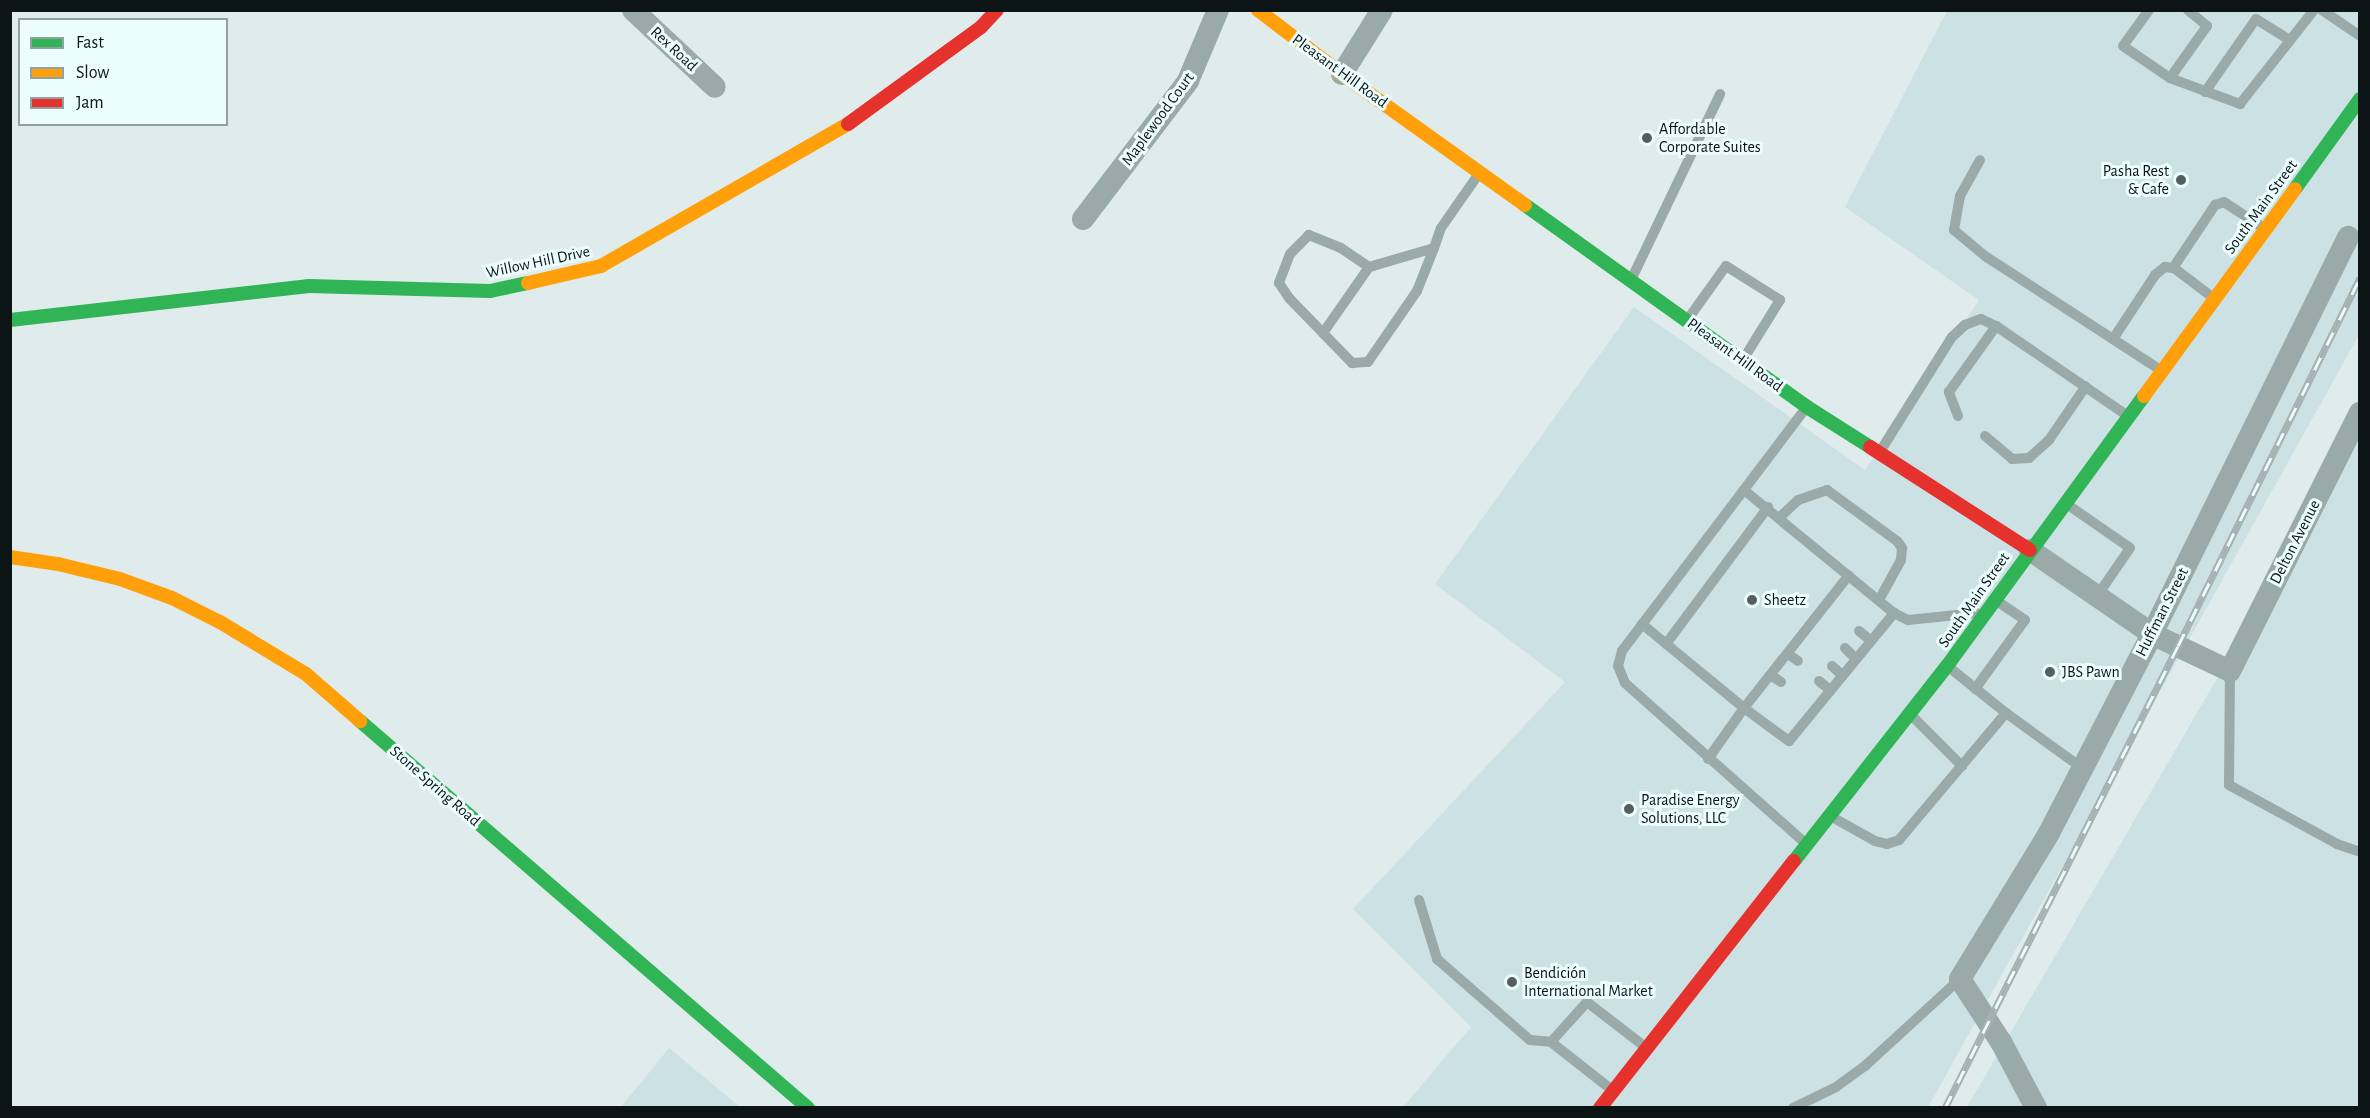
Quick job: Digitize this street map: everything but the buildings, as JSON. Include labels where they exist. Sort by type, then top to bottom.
[{"type":"main road","name":"Willow Hill Drive","points":[[10,320],[309,286],[490,291],[601,266],[836,133],[981,27],[997,10]]},
{"type":"main road","name":"Pleasant Hill Road","points":[[1258,10],[1342,74],[1807,406],[2030,550]]},
{"type":"main road","name":"South Main Street","points":[[1600,1107],[1947,666],[2360,99]]},
{"type":"main road","name":"Stone Spring Road","points":[[10,557],[58,564],[120,579],[172,598],[220,622],[306,674],[808,1107]]},
{"type":"street","name":"Rex Road","points":[[633,10],[715,87]]},
{"type":"street","name":"Maplewood Court","points":[[1083,219],[1188,81],[1218,10]]},
{"type":"street","points":[[1342,74],[1382,10]]},
{"type":"street","name":"Huffman Street","points":[[1960,979],[2049,833],[2152,634],[2348,237]]},
{"type":"street","name":"Delton Avenue","points":[[2230,671],[2360,413]]},
{"type":"street","name":"Pleasant Hill Road","points":[[2030,550],[2152,634],[2230,671]]},
{"type":"street","points":[[1960,979],[2001,1042],[2036,1107]]},
{"type":"lane","points":[[2149,10],[2123,46],[2170,78],[2240,104],[2314,10]]},
{"type":"lane","points":[[2170,78],[2206,26],[2188,10]]},
{"type":"lane","points":[[2322,10],[2360,36]]},
{"type":"lane","points":[[2205,92],[2256,19],[2289,40]]},
{"type":"lane","points":[[1631,281],[1720,94]]},
{"type":"lane","points":[[1980,160],[1960,196],[1954,230],[1985,256],[2162,371]]},
{"type":"lane","points":[[1369,267],[1341,248],[1309,235],[1290,254],[1279,283],[1288,298],[1352,363],[1368,362],[1416,291],[1441,228],[1480,172]]},
{"type":"lane","points":[[2172,268],[2215,206],[2224,202],[2265,229]]},
{"type":"lane","points":[[1323,333],[1369,267],[1434,248]]},
{"type":"lane","points":[[1686,320],[1726,266],[1780,300],[1743,360]]},
{"type":"lane","points":[[2113,339],[2155,275],[2164,267],[2172,268],[2214,299]]},
{"type":"lane","points":[[1879,453],[1952,336],[1965,325],[1981,319],[2086,386],[2093,394],[2128,416]]},
{"type":"lane","points":[[1958,416],[1949,392],[1995,326]]},
{"type":"lane","points":[[1985,436],[2012,459],[2029,458],[2049,440],[2086,386]]},
{"type":"lane","points":[[1806,844],[1708,759],[1621,678],[1618,666],[1621,653],[1642,624],[1807,406]]},
{"type":"lane","points":[[1744,490],[1768,507],[1894,613],[1908,620],[1991,606],[2025,620],[1975,689]]},
{"type":"lane","points":[[1780,517],[1798,500],[1827,490],[1897,541],[1902,548],[1901,560],[1879,600]]},
{"type":"lane","points":[[2066,503],[2130,548],[2097,596]]},
{"type":"lane","points":[[1666,644],[1768,507]]},
{"type":"lane","points":[[1708,759],[1770,675],[1788,654],[1805,642],[1833,607],[1849,575]]},
{"type":"lane","points":[[1642,624],[1744,708],[1789,741],[1894,613]]},
{"type":"lane","points":[[1859,631],[1870,640]]},
{"type":"lane","points":[[1845,648],[1856,658]]},
{"type":"lane","points":[[1788,654],[1798,661]]},
{"type":"lane","points":[[1832,666],[1842,675]]},
{"type":"lane","points":[[1947,666],[2006,713],[2082,768]]},
{"type":"lane","points":[[2230,671],[2229,785],[2337,844],[2360,852]]},
{"type":"lane","points":[[1770,675],[1781,682]]},
{"type":"lane","points":[[1819,681],[1830,690]]},
{"type":"lane","points":[[1804,702],[1814,710]]},
{"type":"lane","points":[[1829,816],[1875,842],[1887,844],[1899,840],[2006,713]]},
{"type":"lane","points":[[1910,714],[1962,766]]},
{"type":"lane","points":[[1419,900],[1437,959],[1530,1040],[1551,1042],[1613,1091]]},
{"type":"lane","points":[[1793,1107],[1836,1087],[1866,1065],[1905,1032],[1960,979]]},
{"type":"lane","points":[[1551,1042],[1587,1002],[1647,1048]]},
{"type":"shaded area","points":[[1947,11],[2359,11],[2359,335],[1928,1107],[1403,1107],[1471,1027],[1353,909],[1565,682],[1435,584],[1634,307],[1865,470],[1979,300],[1845,207]]},
{"type":"shaded area","points":[[2359,435],[2359,1107],[1967,1107]]},
{"type":"shaded area","points":[[669,1048],[740,1107],[621,1107]]},
{"type":"railway","points":[[1945,1108],[2360,278]]},
{"type":"traffic: fast","points":[[2295,189],[2360,99]]},
{"type":"traffic: fast","points":[[1525,205],[1807,407],[1870,447]]},
{"type":"traffic: fast","points":[[10,320],[309,286],[490,291],[528,283]]},
{"type":"traffic: fast","points":[[1794,861],[1947,666],[2144,396]]},
{"type":"traffic: fast","points":[[360,721],[808,1108]]},
{"type":"traffic: slow","points":[[1258,10],[1342,74],[1525,205]]},
{"type":"traffic: slow","points":[[528,283],[601,266],[848,124]]},
{"type":"traffic: slow","points":[[2144,396],[2295,189]]},
{"type":"traffic: slow","points":[[10,557],[58,564],[120,579],[172,598],[220,622],[306,674],[360,721]]},
{"type":"traffic: jam","points":[[848,124],[981,27],[997,10]]},
{"type":"traffic: jam","points":[[1870,447],[2030,550]]},
{"type":"traffic: jam","points":[[1600,1108],[1794,861]]},
{"type":"place","name":"Affordable Corporate Suites","points":[[1647,138]]},
{"type":"place","name":"Pasha Rest & Cafe","points":[[2181,180]]},
{"type":"place","name":"Sheetz","points":[[1752,600]]},
{"type":"place","name":"JBS Pawn","points":[[2050,672]]},
{"type":"place","name":"Paradise Energy Solutions, LLC","points":[[1629,809]]},
{"type":"place","name":"Bendición International Market","points":[[1512,982]]}]
